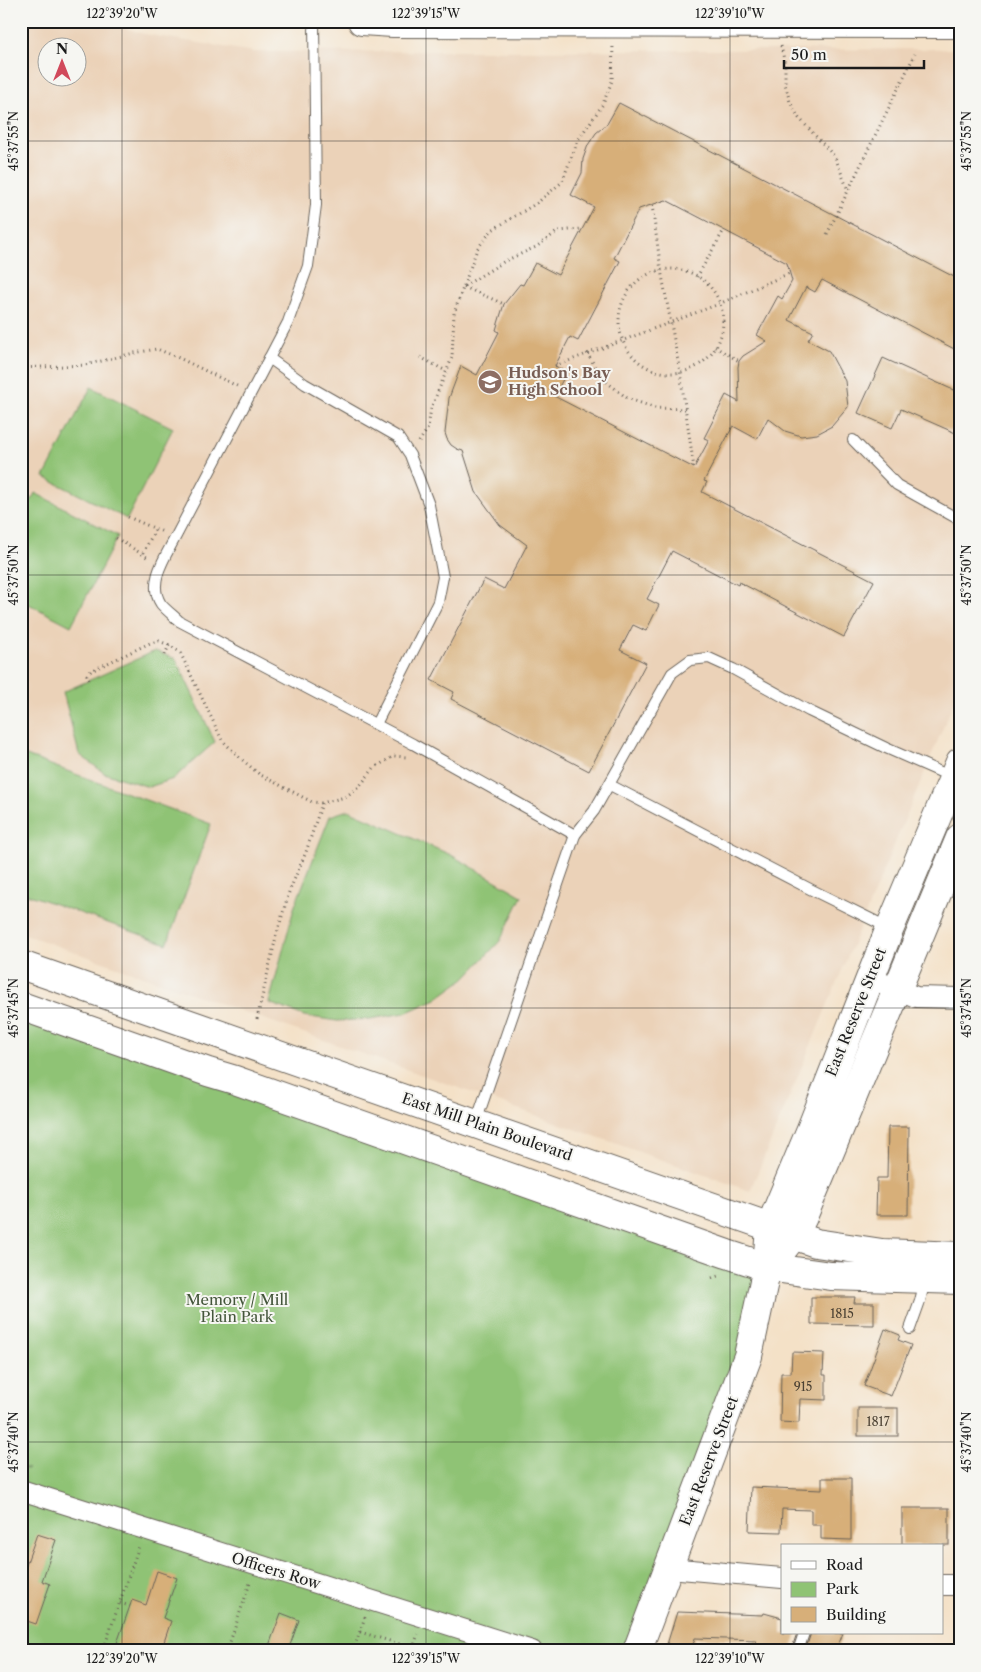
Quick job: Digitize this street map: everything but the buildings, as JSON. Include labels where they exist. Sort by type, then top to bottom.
[{"type":"street","points":[[362,21],[393,23],[960,24]]},
{"type":"street","name":"East Reserve Street","points":[[782,1231],[811,1128],[890,928],[957,769]]},
{"type":"street","points":[[931,829],[960,839]]},
{"type":"street","name":"East Reserve Street","points":[[637,1651],[748,1356],[767,1267],[782,1231],[896,989],[960,839]]},
{"type":"street","name":"East Mill Plain Boulevard","points":[[21,964],[816,1243],[882,1253],[960,1256]]},
{"type":"street","points":[[870,978],[916,997],[960,998]]},
{"type":"street","points":[[21,1006],[767,1267],[831,1276],[960,1280]]},
{"type":"street","name":"Officers Row","points":[[21,1490],[532,1651]]},
{"type":"street","points":[[669,1568],[781,1578]]},
{"type":"street","points":[[944,1585],[960,1585]]},
{"type":"lane","points":[[314,21],[316,205],[308,266],[288,322],[160,567],[154,583],[161,604],[180,620],[413,744],[575,835]]},
{"type":"lane","points":[[269,358],[305,384],[398,437],[410,454],[429,505],[443,576],[438,602],[376,724]]},
{"type":"lane","points":[[853,440],[897,486],[953,518],[960,520]]},
{"type":"lane","points":[[476,1123],[575,835],[594,811],[610,785],[672,673],[690,660],[709,658],[809,711],[886,748],[957,769]]},
{"type":"lane","points":[[610,785],[812,890],[890,928]]},
{"type":"lane","points":[[910,1329],[920,1301],[925,1279]]},
{"type":"lane","points":[[798,1651],[804,1634]]},
{"type":"path","points":[[410,454],[428,428],[431,408],[452,358],[454,313],[477,249],[492,230],[537,203],[562,182],[578,140],[603,104],[612,81],[612,24]]},
{"type":"path","points":[[780,38],[785,64],[785,84],[790,102],[800,118],[835,158],[848,190]]},
{"type":"path","points":[[827,234],[916,54]]},
{"type":"path","points":[[652,205],[694,468]]},
{"type":"path","points":[[464,287],[505,261],[536,247],[558,230],[582,229]]},
{"type":"path","points":[[697,277],[724,230]]},
{"type":"path","points":[[661,270],[681,270],[697,277],[714,292],[722,311],[722,332],[715,347],[699,365],[680,372],[660,372],[641,364],[627,349],[619,331],[619,310],[627,291],[642,277],[661,270]]},
{"type":"path","points":[[555,366],[719,304],[790,273]]},
{"type":"path","points":[[464,287],[504,304]]},
{"type":"path","points":[[715,347],[740,361]]},
{"type":"path","points":[[21,368],[85,365],[134,352],[157,349],[180,358],[250,393]]},
{"type":"path","points":[[587,354],[603,379],[626,398],[655,408],[686,409]]},
{"type":"path","points":[[420,357],[446,371]]},
{"type":"path","points":[[128,517],[175,538]]},
{"type":"path","points":[[143,554],[156,528]]},
{"type":"path","points":[[116,538],[160,567]]},
{"type":"path","points":[[89,680],[87,676],[91,671],[150,643],[159,641],[169,645],[180,652],[222,740],[259,774],[312,802],[322,803],[352,792],[359,787],[374,768],[394,756],[406,758],[413,744]]},
{"type":"path","points":[[165,654],[169,645]]},
{"type":"path","points":[[257,1019],[276,937],[289,892],[306,852],[322,803]]},
{"type":"path","points":[[110,1651],[105,1645],[145,1530]]},
{"type":"path","points":[[227,1651],[257,1564]]},
{"type":"path","points":[[353,1651],[371,1600]]},
{"type":"path","points":[[120,1602],[130,1606]]},
{"type":"path","points":[[413,1648],[424,1617]]},
{"type":"path","points":[[360,1632],[420,1651]]},
{"type":"path","points":[[404,1651],[406,1646]]},
{"type":"shaded area","name":"Hudson's Bay High School","points":[[21,21],[102,21],[144,34],[254,52],[960,49],[960,687],[750,1191],[21,933]]},
{"type":"green space","points":[[91,387],[173,428],[127,519],[44,477]]},
{"type":"green space","points":[[35,493],[118,536],[71,626],[21,600],[21,520]]},
{"type":"green space","points":[[155,651],[176,659],[215,742],[173,779],[149,787],[104,773],[79,754],[63,692]]},
{"type":"green space","points":[[21,754],[211,824],[167,944],[21,892]]},
{"type":"green space","points":[[348,810],[451,855],[522,896],[500,941],[465,978],[436,999],[405,1013],[370,1019],[337,1021],[304,1016],[269,1003],[294,908],[330,816]]},
{"type":"green space","name":"Memory / Mill Plain Park","points":[[21,1006],[750,1270],[761,1298],[637,1651],[21,1651],[21,1468],[28,1469],[21,1467]]},
{"type":"place","name":"Hudson's Bay High School","points":[[490,382]]}]
